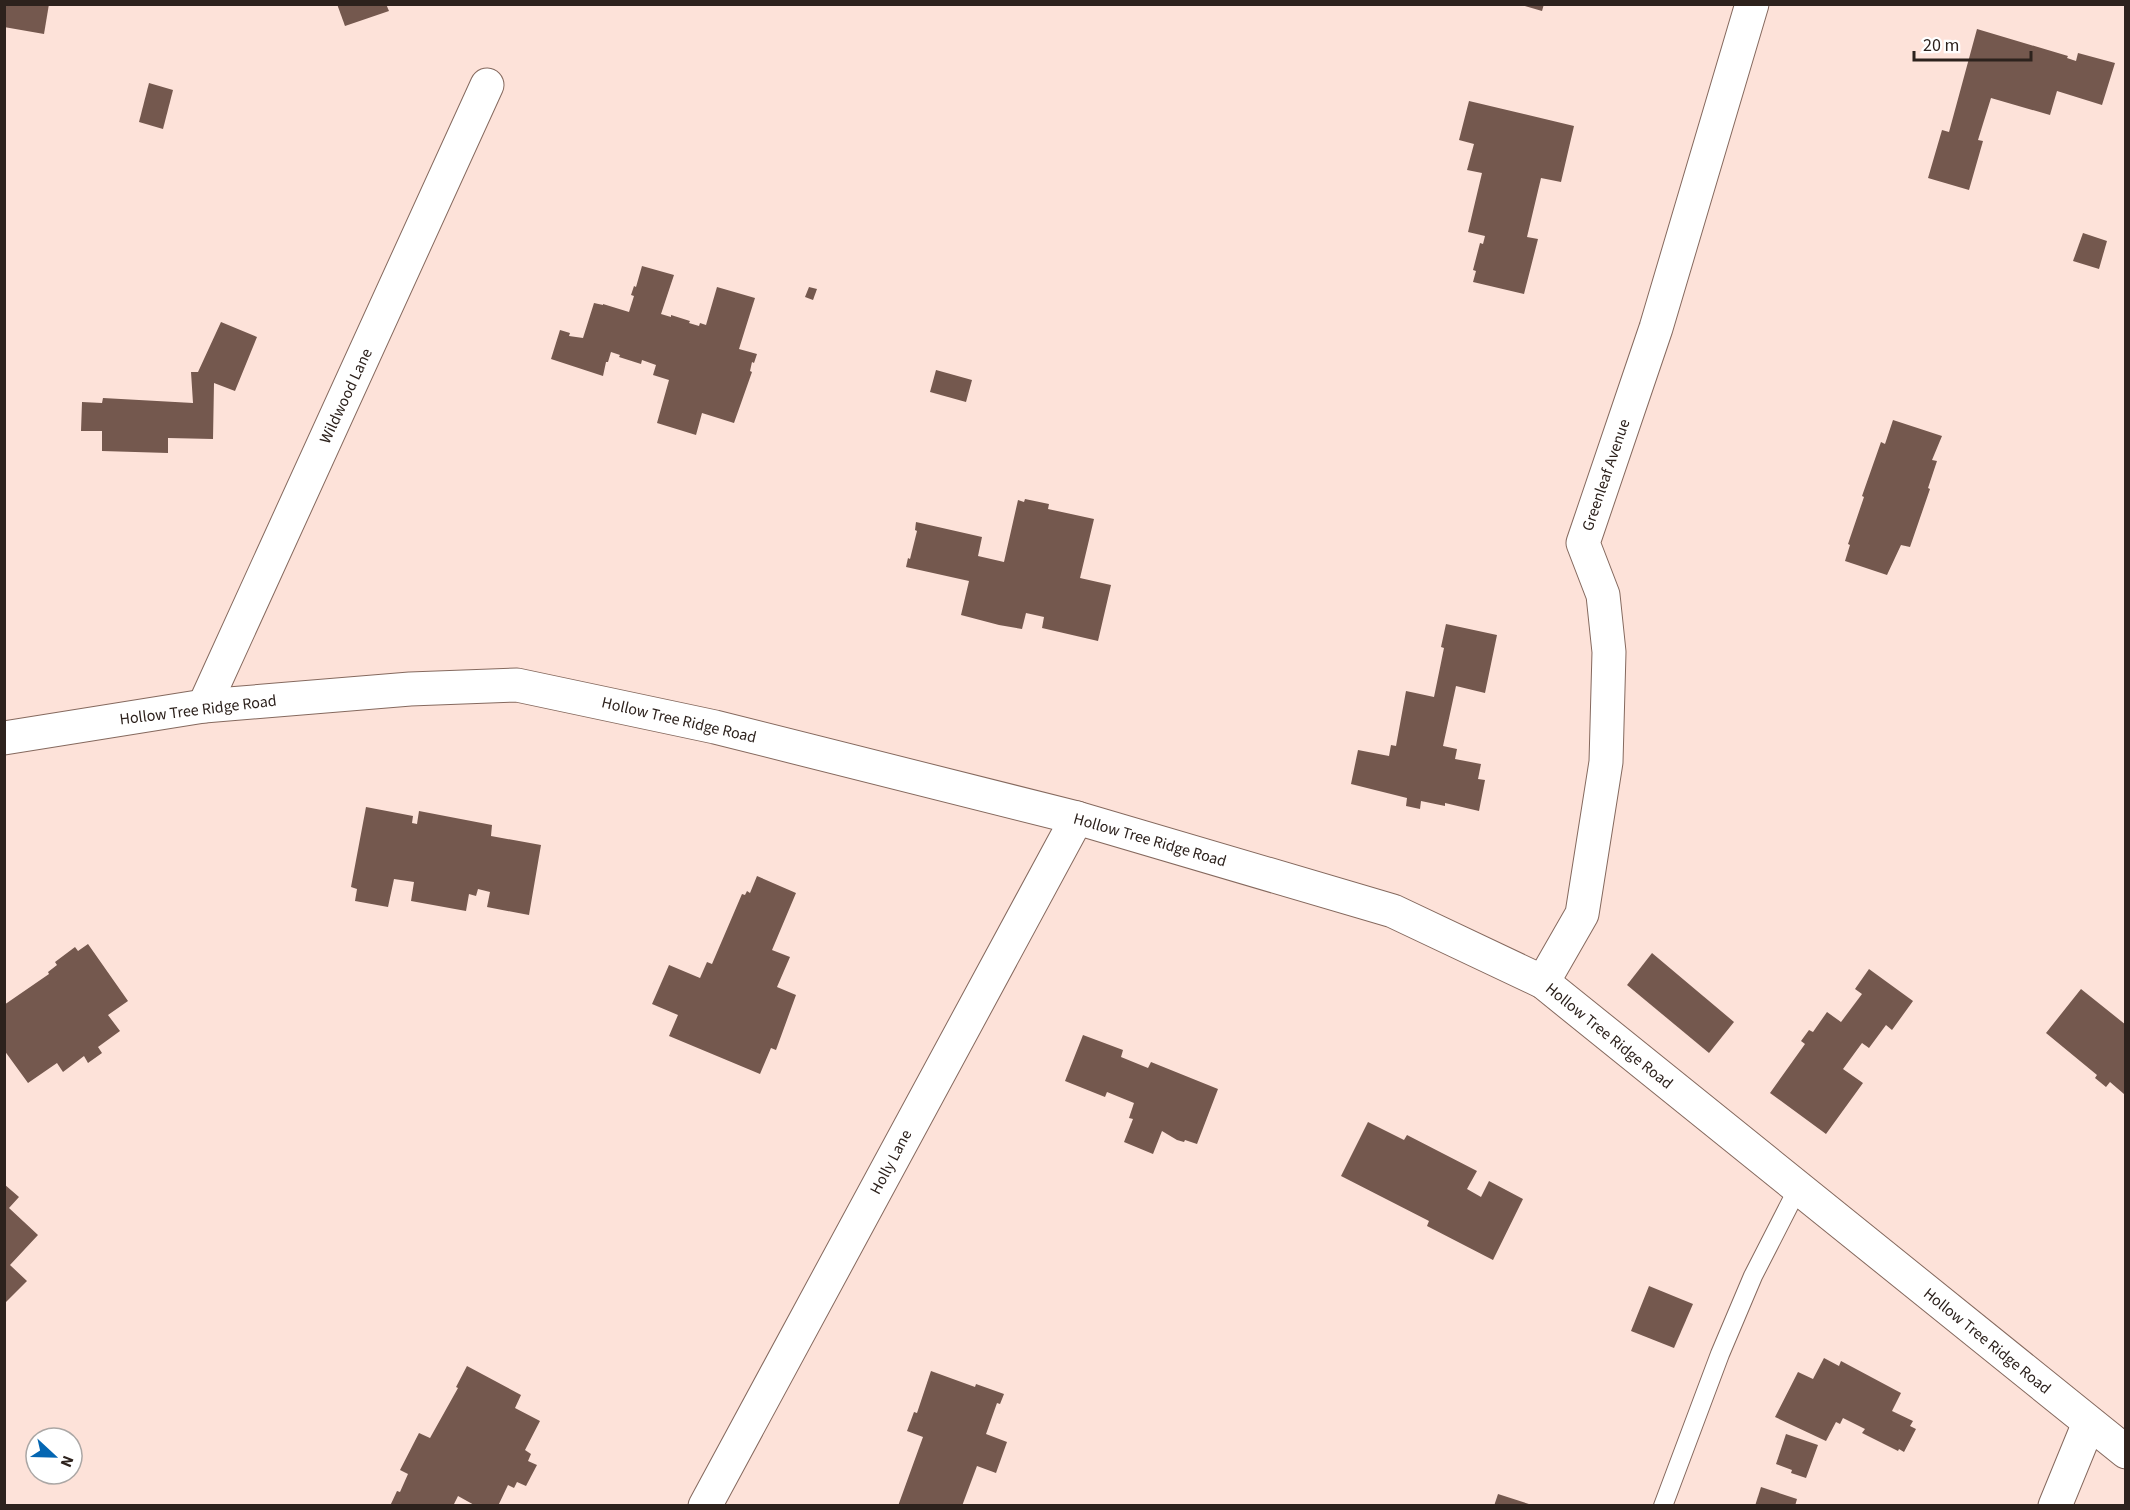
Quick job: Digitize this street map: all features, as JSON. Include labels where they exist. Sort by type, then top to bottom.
[{"type":"street","name":"Greenleaf Avenue","points":[[1543,982],[1582,914],[1606,762],[1608,641],[1603,595],[1583,543],[1656,328],[1752,4]]},
{"type":"street","name":"Wildwood Lane","points":[[204,706],[487,85]]},
{"type":"street","name":"Hollow Tree Ridge Road","points":[[4,738],[204,706],[410,689],[517,685],[715,727],[1077,818],[1392,911],[1543,982],[2126,1452]]},
{"type":"street","name":"Holly Lane","points":[[705,1506],[1077,818]]},
{"type":"street","points":[[2055,1506],[2089,1423]]},
{"type":"lane","points":[[1663,1506],[1720,1354],[1749,1286],[1797,1188]]},
{"type":"building","points":[[4,4],[49,4],[44,34],[4,27]]},
{"type":"building","points":[[337,4],[386,4],[389,11],[345,26]]},
{"type":"building","points":[[1518,4],[1544,4],[1542,11]]},
{"type":"building","points":[[1977,29],[2068,56],[2067,58],[2076,61],[2078,53],[2115,63],[2102,105],[2057,91],[2050,115],[1991,98],[1978,140],[1983,141],[1969,190],[1928,178],[1942,130],[1949,132]]},
{"type":"building","points":[[149,83],[173,90],[163,129],[139,122]]},
{"type":"building","points":[[1469,101],[1574,126],[1561,182],[1541,178],[1527,237],[1538,239],[1524,294],[1473,282],[1476,271],[1473,270],[1480,243],[1483,244],[1485,236],[1468,232],[1482,173],[1467,170],[1474,144],[1459,140]]},
{"type":"building","points":[[2083,233],[2107,241],[2099,269],[2073,261]]},
{"type":"building","points":[[642,266],[674,275],[661,314],[690,321],[689,323],[699,326],[700,323],[706,325],[717,287],[755,298],[739,349],[757,354],[754,363],[752,362],[750,371],[752,372],[734,423],[702,413],[696,435],[657,423],[669,380],[653,375],[656,365],[642,360],[641,364],[611,352],[603,376],[551,359],[560,330],[570,333],[569,336],[583,338],[594,303],[629,312],[634,296],[631,295],[634,286],[636,287]]},
{"type":"building","points":[[809,287],[817,289],[813,300],[805,297]]},
{"type":"building","points":[[221,322],[257,337],[235,391],[214,383],[213,439],[168,438],[168,453],[102,451],[102,431],[81,431],[82,402],[102,403],[103,398],[193,403],[191,372],[198,372]]},
{"type":"building","points":[[936,370],[972,380],[966,402],[930,392]]},
{"type":"building","points":[[1893,420],[1942,436],[1932,460],[1937,461],[1928,488],[1930,489],[1910,547],[1901,545],[1887,575],[1845,561],[1850,545],[1848,544],[1864,497],[1862,496],[1881,442],[1885,444]]},
{"type":"building","points":[[1025,499],[1049,504],[1048,509],[1094,519],[1080,578],[1111,585],[1098,641],[1042,628],[1044,617],[1026,613],[1022,629],[961,615],[969,581],[906,567],[917,531],[915,530],[916,522],[982,537],[978,556],[1004,562],[1018,500],[1024,502]]},
{"type":"building","points":[[1446,624],[1497,635],[1485,693],[1456,686],[1443,746],[1457,749],[1455,759],[1481,764],[1478,779],[1485,780],[1479,811],[1445,803],[1445,806],[1421,801],[1420,809],[1406,806],[1407,798],[1351,784],[1358,750],[1389,756],[1391,745],[1396,746],[1406,691],[1434,697],[1444,648],[1441,647]]},
{"type":"building","points":[[366,807],[413,816],[412,823],[417,824],[419,811],[492,825],[491,836],[541,845],[529,915],[487,907],[490,892],[478,889],[476,896],[469,894],[466,911],[411,901],[414,882],[394,879],[388,907],[355,901],[357,889],[351,887]]},
{"type":"building","points":[[757,876],[796,893],[772,950],[790,957],[777,987],[796,995],[776,1050],[771,1048],[760,1074],[669,1036],[678,1015],[652,1004],[669,965],[700,978],[707,962],[712,964],[742,894],[745,895],[747,891],[750,893]]},
{"type":"building","points":[[88,944],[128,1001],[108,1015],[120,1031],[98,1047],[102,1053],[88,1063],[84,1056],[63,1072],[57,1063],[28,1083],[4,1050],[4,1005],[49,974],[48,972],[57,965],[55,962],[75,947],[78,951]]},
{"type":"building","points":[[1652,953],[1734,1022],[1709,1053],[1627,985]]},
{"type":"building","points":[[1869,969],[1913,1001],[1892,1030],[1886,1025],[1869,1048],[1862,1043],[1843,1069],[1863,1083],[1826,1134],[1770,1093],[1805,1044],[1801,1041],[1809,1030],[1813,1032],[1827,1012],[1841,1022],[1862,994],[1855,989]]},
{"type":"building","points":[[2081,989],[2126,1025],[2124,1094],[2110,1082],[2106,1087],[2095,1078],[2097,1075],[2046,1033]]},
{"type":"building","points":[[1083,1035],[1123,1050],[1121,1057],[1148,1068],[1151,1062],[1218,1089],[1197,1144],[1177,1140],[1162,1131],[1153,1154],[1124,1142],[1133,1119],[1129,1118],[1134,1103],[1107,1092],[1105,1097],[1065,1081]]},
{"type":"building","points":[[1368,1122],[1404,1140],[1407,1135],[1477,1171],[1467,1189],[1481,1197],[1489,1181],[1523,1199],[1493,1260],[1427,1226],[1429,1221],[1341,1176]]},
{"type":"building","points":[[4,1184],[19,1197],[9,1208],[38,1235],[10,1265],[27,1281],[4,1304]]},
{"type":"building","points":[[1649,1286],[1693,1304],[1674,1348],[1631,1331]]},
{"type":"building","points":[[1824,1358],[1839,1366],[1841,1361],[1901,1393],[1892,1411],[1913,1421],[1910,1426],[1916,1429],[1904,1452],[1862,1433],[1865,1429],[1843,1418],[1840,1424],[1836,1422],[1826,1441],[1775,1417],[1798,1372],[1813,1379]]},
{"type":"building","points":[[467,1366],[521,1395],[515,1408],[540,1421],[525,1450],[531,1454],[528,1461],[537,1465],[526,1486],[517,1482],[514,1488],[508,1485],[498,1506],[476,1506],[458,1496],[453,1506],[390,1506],[397,1491],[400,1492],[408,1474],[400,1470],[419,1433],[430,1438],[458,1388],[456,1387]]},
{"type":"building","points":[[931,1371],[975,1387],[976,1384],[1004,1394],[1000,1404],[997,1403],[986,1434],[1007,1442],[996,1473],[977,1466],[962,1506],[898,1506],[923,1437],[907,1431],[914,1412],[917,1413]]},
{"type":"building","points":[[1786,1434],[1818,1445],[1806,1478],[1791,1473],[1792,1470],[1776,1464]]},
{"type":"building","points":[[1761,1487],[1797,1499],[1795,1506],[1755,1506]]},
{"type":"building","points":[[1498,1494],[1532,1505],[1532,1506],[1494,1506]]}]
